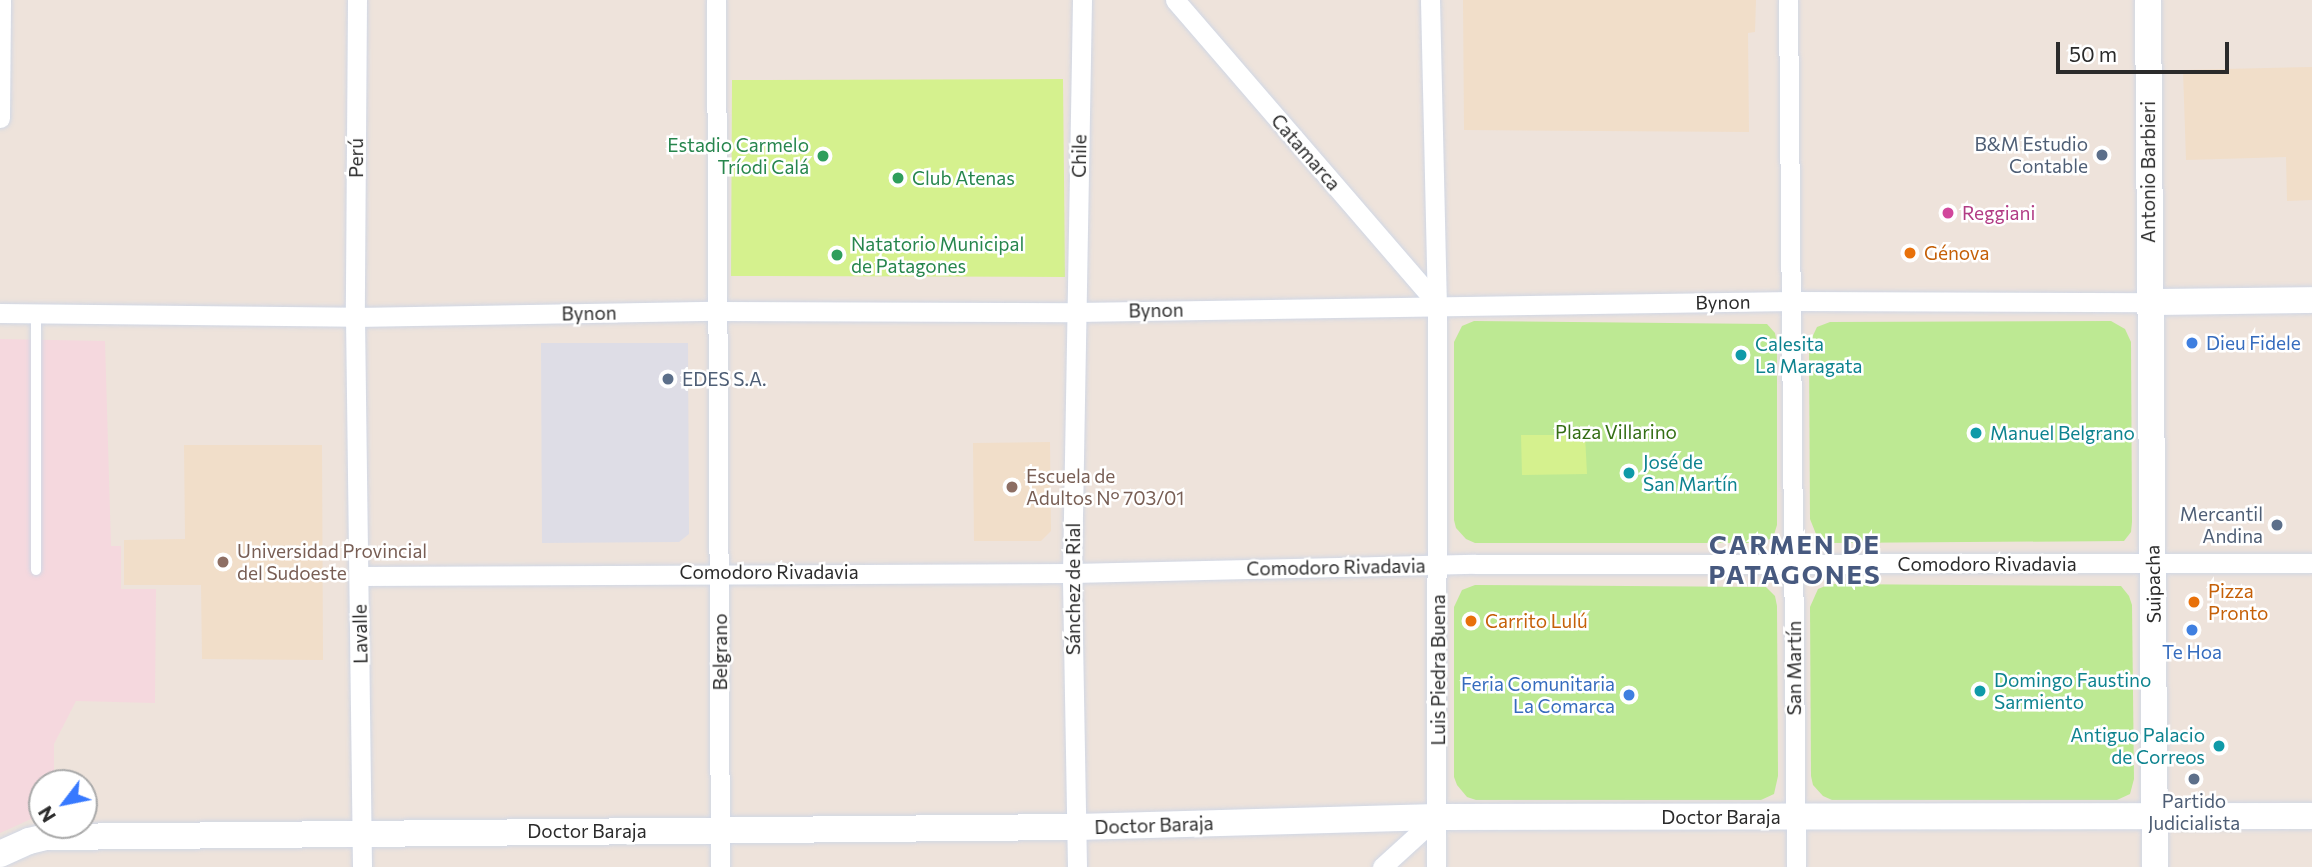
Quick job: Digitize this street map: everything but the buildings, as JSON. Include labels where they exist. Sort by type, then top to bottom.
[{"type":"street","points":[[0,118],[1,0]]},
{"type":"street","name":"Perú","points":[[355,317],[357,0]]},
{"type":"street","name":"Belgrano","points":[[716,0],[720,867]]},
{"type":"street","name":"Chile","points":[[1076,312],[1083,0]]},
{"type":"street","name":"Catamarca","points":[[1175,0],[1437,304]]},
{"type":"street","name":"Luis Piedra Buena","points":[[1430,0],[1437,304],[1436,867]]},
{"type":"street","name":"San Martín","points":[[1788,0],[1793,301],[1796,867]]},
{"type":"street","name":"Antonio Barbieri","points":[[2148,0],[2151,302]]},
{"type":"street","name":"Bynon","points":[[0,313],[355,317],[716,311],[1076,312],[1437,304],[2312,300]]},
{"type":"street","name":"Suipacha","points":[[2151,302],[2155,867]]},
{"type":"street","name":"Sánchez de Rial","points":[[1076,312],[1072,573],[1077,867]]},
{"type":"street","name":"Lavalle","points":[[355,317],[362,867]]},
{"type":"street","name":"Comodoro Rivadavia","points":[[359,576],[719,572],[1072,573],[1438,565],[2312,563]]},
{"type":"street","name":"Doctor Baraja","points":[[3,858],[29,841],[47,837],[1077,827],[1437,817],[2312,816]]},
{"type":"street","points":[[1382,867],[1437,817]]},
{"type":"lane","points":[[36,312],[36,570]]},
{"type":"shaded area","points":[[1463,0],[1756,0],[1755,32],[1748,33],[1749,132],[1464,130]]},
{"type":"shaded area","points":[[2312,67],[2312,200],[2287,201],[2286,157],[2186,160],[2183,70]]},
{"type":"shaded area","points":[[0,339],[105,341],[111,546],[121,546],[121,589],[156,589],[155,703],[76,701],[54,744],[54,769],[28,769],[28,820],[0,833]]},
{"type":"shaded area","name":"EDES S.A.","points":[[541,343],[688,343],[689,534],[679,542],[542,543]]},
{"type":"shaded area","name":"Escuela de Adultos N° 703/01","points":[[1050,442],[1051,531],[1041,541],[974,541],[973,443]]},
{"type":"shaded area","name":"Universidad Provincial del Sudoeste","points":[[184,445],[322,445],[323,660],[202,659],[201,585],[124,585],[124,540],[185,539]]},
{"type":"green space","name":"Club Atenas","points":[[1063,79],[1065,277],[731,276],[732,80]]},
{"type":"green space","name":"Plaza Villarino","points":[[1474,321],[1767,324],[1775,333],[1777,343],[1777,525],[1773,538],[1758,543],[1475,543],[1466,539],[1456,528],[1454,520],[1454,342],[1462,326]]},
{"type":"green space","points":[[2111,321],[2125,329],[2131,342],[2132,522],[2131,532],[2124,541],[1830,543],[1816,534],[1810,519],[1809,344],[1817,327],[1830,322]]},
{"type":"green space","points":[[1521,435],[1585,435],[1587,474],[1522,475]]},
{"type":"green space","points":[[1830,584],[2121,586],[2132,605],[2134,779],[2130,794],[2117,800],[1832,800],[1823,796],[1813,785],[1811,776],[1810,607],[1818,589]]},
{"type":"green space","points":[[1475,585],[1766,587],[1775,596],[1777,606],[1778,776],[1774,794],[1761,800],[1476,800],[1467,797],[1454,777],[1454,607],[1462,590]]},
{"type":"place","name":"B&M Estudio Contable","points":[[2102,155]]},
{"type":"place","name":"Estadio Carmelo Tríodi Calá","points":[[823,156]]},
{"type":"place","name":"Club Atenas","points":[[898,178]]},
{"type":"place","name":"Reggiani","points":[[1948,213]]},
{"type":"place","name":"Génova","points":[[1910,253]]},
{"type":"place","name":"Natatorio Municipal de Patagones","points":[[837,255]]},
{"type":"place","name":"Dieu Fidele","points":[[2192,343]]},
{"type":"place","name":"Calesita La Maragata","points":[[1741,355]]},
{"type":"place","name":"EDES S.A.","points":[[668,379]]},
{"type":"place","name":"Manuel Belgrano","points":[[1976,433]]},
{"type":"place","name":"José de San Martín","points":[[1629,473]]},
{"type":"place","name":"Escuela de Adultos N° 703/01","points":[[1012,487]]},
{"type":"place","name":"Mercantil Andina","points":[[2277,525]]},
{"type":"place","name":"Universidad Provincial del Sudoeste","points":[[223,562]]},
{"type":"place","name":"Pizza Pronto","points":[[2194,602]]},
{"type":"place","name":"Carrito Lulú","points":[[1471,621]]},
{"type":"place","name":"Te Hoa","points":[[2192,630]]},
{"type":"place","name":"Domingo Faustino Sarmiento","points":[[1980,691]]},
{"type":"place","name":"Feria Comunitaria La Comarca","points":[[1629,695]]},
{"type":"place","name":"Antiguo Palacio de Correos","points":[[2219,746]]},
{"type":"place","name":"Partido Judicialista","points":[[2194,779]]},
{"type":"district","name":"CARMEN DE PATAGONES","points":[[1795,559]]}]
